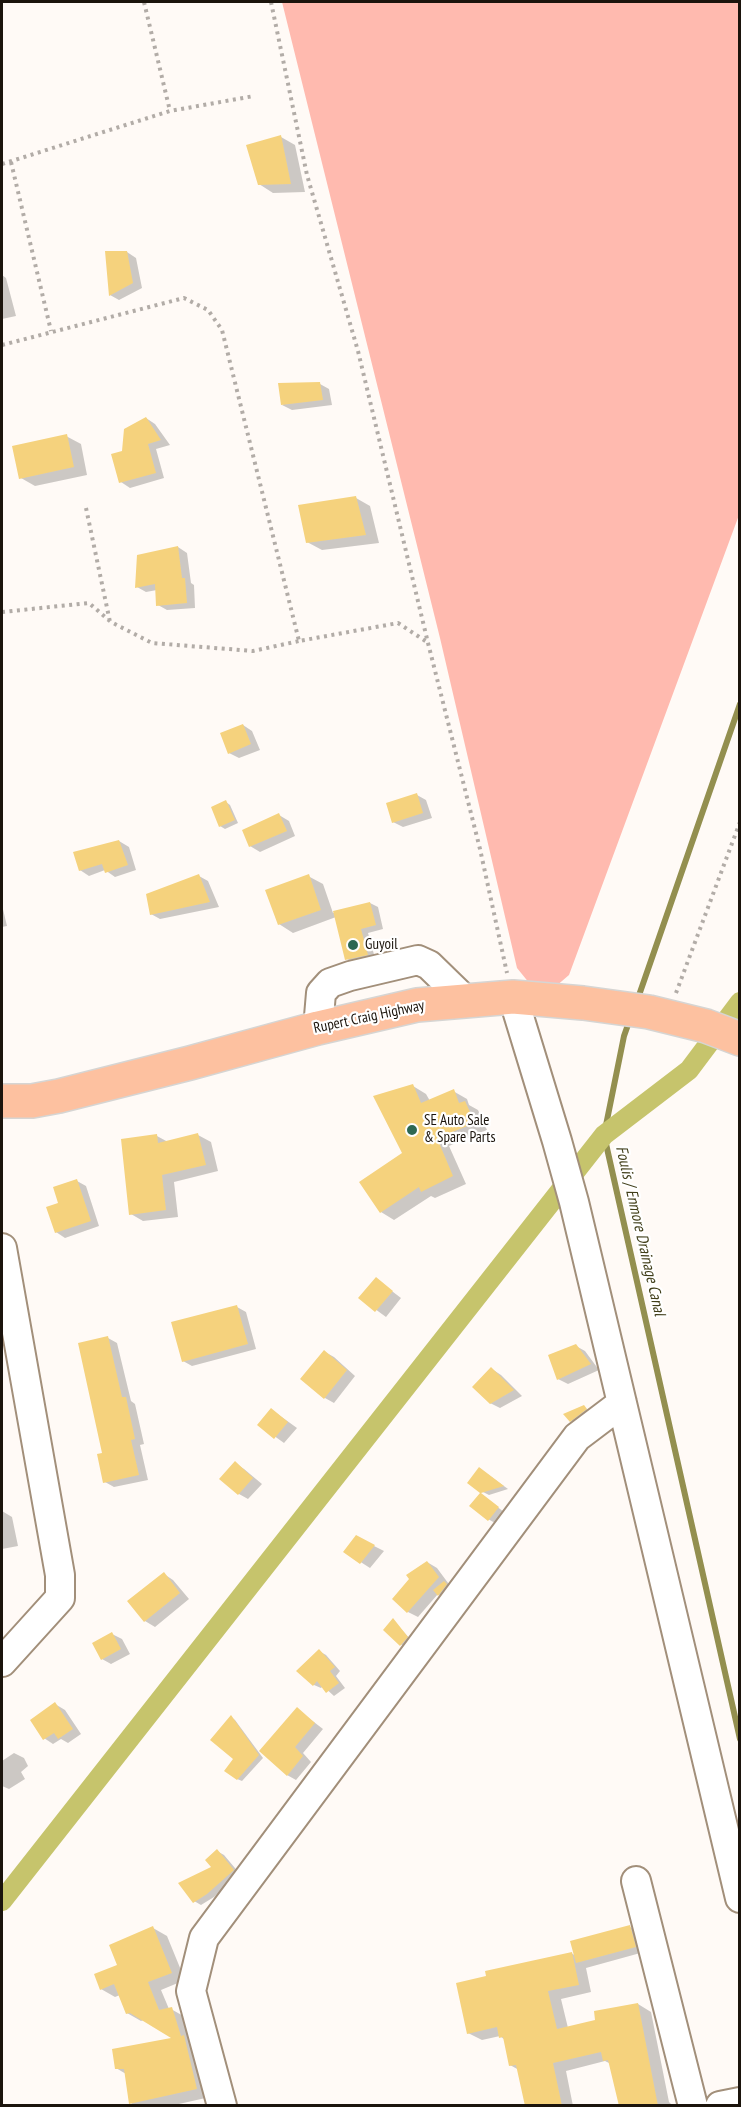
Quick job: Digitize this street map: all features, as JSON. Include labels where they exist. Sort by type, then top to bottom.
[{"type":"main road","name":"Rupert Craig Highway","points":[[2,1101],[32,1101],[59,1096],[318,1028],[417,1005],[513,997],[582,1003],[658,1014],[706,1026],[740,1039]]},
{"type":"street","points":[[318,1028],[321,993],[330,983],[418,960],[429,965],[466,1001]]},
{"type":"street","points":[[513,997],[574,1202],[740,1898]]},
{"type":"street","points":[[2,1248],[60,1575],[60,1598],[2,1662]]},
{"type":"street","points":[[222,2106],[191,1991],[204,1938],[577,1437],[622,1403]]},
{"type":"street","points":[[636,1881],[693,2106]]},
{"type":"street","points":[[720,2106],[740,2102]]},
{"type":"path","points":[[144,2],[170,111]]},
{"type":"path","points":[[271,2],[307,175],[358,351],[480,849],[513,997]]},
{"type":"path","points":[[2,164],[170,111],[254,96]]},
{"type":"path","points":[[11,162],[51,331]]},
{"type":"path","points":[[2,345],[184,298],[208,310],[222,330],[299,641]]},
{"type":"path","points":[[87,508],[111,622]]},
{"type":"path","points":[[2,612],[89,603],[111,622],[152,643],[253,651],[398,622],[428,643]]},
{"type":"path","points":[[658,1014],[740,822]]},
{"type":"shaded area","points":[[282,2],[739,2],[739,515],[569,975],[555,987],[530,984],[517,968],[440,638]]},
{"type":"building","points":[[281,135],[291,184],[258,185],[246,145]]},
{"type":"building","points":[[105,251],[127,251],[133,283],[109,296]]},
{"type":"building","points":[[320,382],[323,400],[281,405],[278,383]]},
{"type":"building","points":[[146,417],[161,440],[148,444],[156,473],[119,483],[111,454],[122,451],[124,429]]},
{"type":"building","points":[[67,434],[74,467],[19,479],[12,446]]},
{"type":"building","points":[[356,496],[366,535],[306,543],[298,505]]},
{"type":"building","points":[[178,546],[182,578],[185,578],[187,603],[156,606],[155,584],[135,588],[137,555]]},
{"type":"building","points":[[243,724],[251,744],[228,754],[220,733]]},
{"type":"building","points":[[417,793],[423,813],[392,823],[386,803]]},
{"type":"building","points":[[226,800],[235,820],[219,827],[211,807]]},
{"type":"building","points":[[279,813],[287,831],[249,847],[242,830]]},
{"type":"building","points":[[119,840],[128,865],[105,873],[102,864],[79,871],[73,852]]},
{"type":"building","points":[[199,874],[210,902],[150,915],[146,894]]},
{"type":"building","points":[[309,874],[321,910],[278,925],[265,890]]},
{"type":"building","points":[[370,902],[376,925],[361,929],[368,955],[345,960],[333,911]]},
{"type":"building","points":[[413,1084],[421,1103],[454,1089],[459,1103],[465,1101],[475,1123],[437,1138],[453,1176],[421,1192],[419,1187],[380,1213],[359,1182],[402,1153],[373,1096]]},
{"type":"building","points":[[198,1133],[206,1165],[162,1175],[166,1210],[129,1215],[121,1139],[157,1134],[158,1143]]},
{"type":"building","points":[[77,1179],[91,1221],[55,1233],[46,1207],[58,1203],[53,1187]]},
{"type":"building","points":[[376,1277],[393,1291],[375,1312],[358,1298]]},
{"type":"building","points":[[237,1305],[248,1344],[182,1362],[171,1322]]},
{"type":"building","points":[[108,1336],[122,1397],[126,1397],[135,1439],[131,1440],[139,1475],[103,1483],[97,1454],[102,1453],[78,1343]]},
{"type":"building","points":[[576,1344],[591,1364],[557,1380],[548,1355]]},
{"type":"building","points":[[324,1350],[347,1370],[324,1399],[300,1379]]},
{"type":"building","points":[[491,1367],[514,1390],[490,1404],[472,1387]]},
{"type":"building","points":[[584,1405],[587,1409],[570,1422],[563,1414]]},
{"type":"building","points":[[271,1408],[288,1422],[274,1439],[257,1425]]},
{"type":"building","points":[[235,1461],[253,1478],[238,1495],[219,1479]]},
{"type":"building","points":[[479,1467],[504,1486],[481,1493],[499,1507],[488,1521],[469,1506],[480,1493],[467,1483]]},
{"type":"building","points":[[356,1535],[375,1545],[360,1564],[343,1552]]},
{"type":"building","points":[[427,1561],[439,1577],[407,1613],[392,1599],[409,1579],[406,1575]]},
{"type":"building","points":[[164,1572],[180,1593],[144,1622],[127,1601]]},
{"type":"building","points":[[444,1581],[447,1584],[438,1596],[433,1590]]},
{"type":"building","points":[[393,1618],[408,1637],[400,1646],[383,1630]]},
{"type":"building","points":[[112,1632],[121,1649],[101,1660],[92,1643]]},
{"type":"building","points":[[319,1649],[335,1667],[330,1671],[339,1683],[326,1693],[317,1681],[313,1686],[296,1671]]},
{"type":"building","points":[[55,1702],[73,1729],[58,1739],[54,1733],[43,1740],[30,1720]]},
{"type":"building","points":[[297,1707],[315,1723],[295,1747],[303,1756],[287,1776],[259,1751]]},
{"type":"building","points":[[231,1715],[259,1755],[237,1780],[224,1771],[233,1759],[210,1740]]},
{"type":"building","points":[[217,1849],[234,1870],[193,1903],[178,1883],[211,1867],[205,1860]]},
{"type":"building","points":[[630,1925],[636,1947],[576,1963],[570,1941]]},
{"type":"building","points":[[153,1926],[172,1973],[148,1982],[159,2010],[172,2007],[181,2036],[184,2035],[197,2089],[129,2104],[124,2069],[115,2069],[112,2049],[171,2038],[130,2013],[126,2014],[114,1984],[100,1990],[94,1974],[117,1965],[109,1945]]},
{"type":"building","points":[[572,1952],[579,1985],[548,1991],[557,2029],[595,2020],[594,2011],[638,2003],[658,2106],[619,2106],[608,2060],[603,2061],[601,2052],[553,2063],[562,2106],[525,2106],[516,2065],[509,2066],[503,2037],[499,2038],[497,2027],[467,2034],[456,1983],[486,1976],[485,1971]]},
{"type":"waterway","name":"Foulis / Enmore Drainage Canal","points":[[637,1001],[740,704]]},
{"type":"waterway","points":[[2,1901],[604,1135],[689,1070],[740,1002]]},
{"type":"waterway","name":"Foulis / Enmore Drainage Canal","points":[[630,1019],[624,1036],[604,1135],[740,1739]]},
{"type":"place","name":"Guyoil","points":[[353,945]]},
{"type":"place","name":"SE Auto Sale & Spare Parts","points":[[412,1130]]}]
